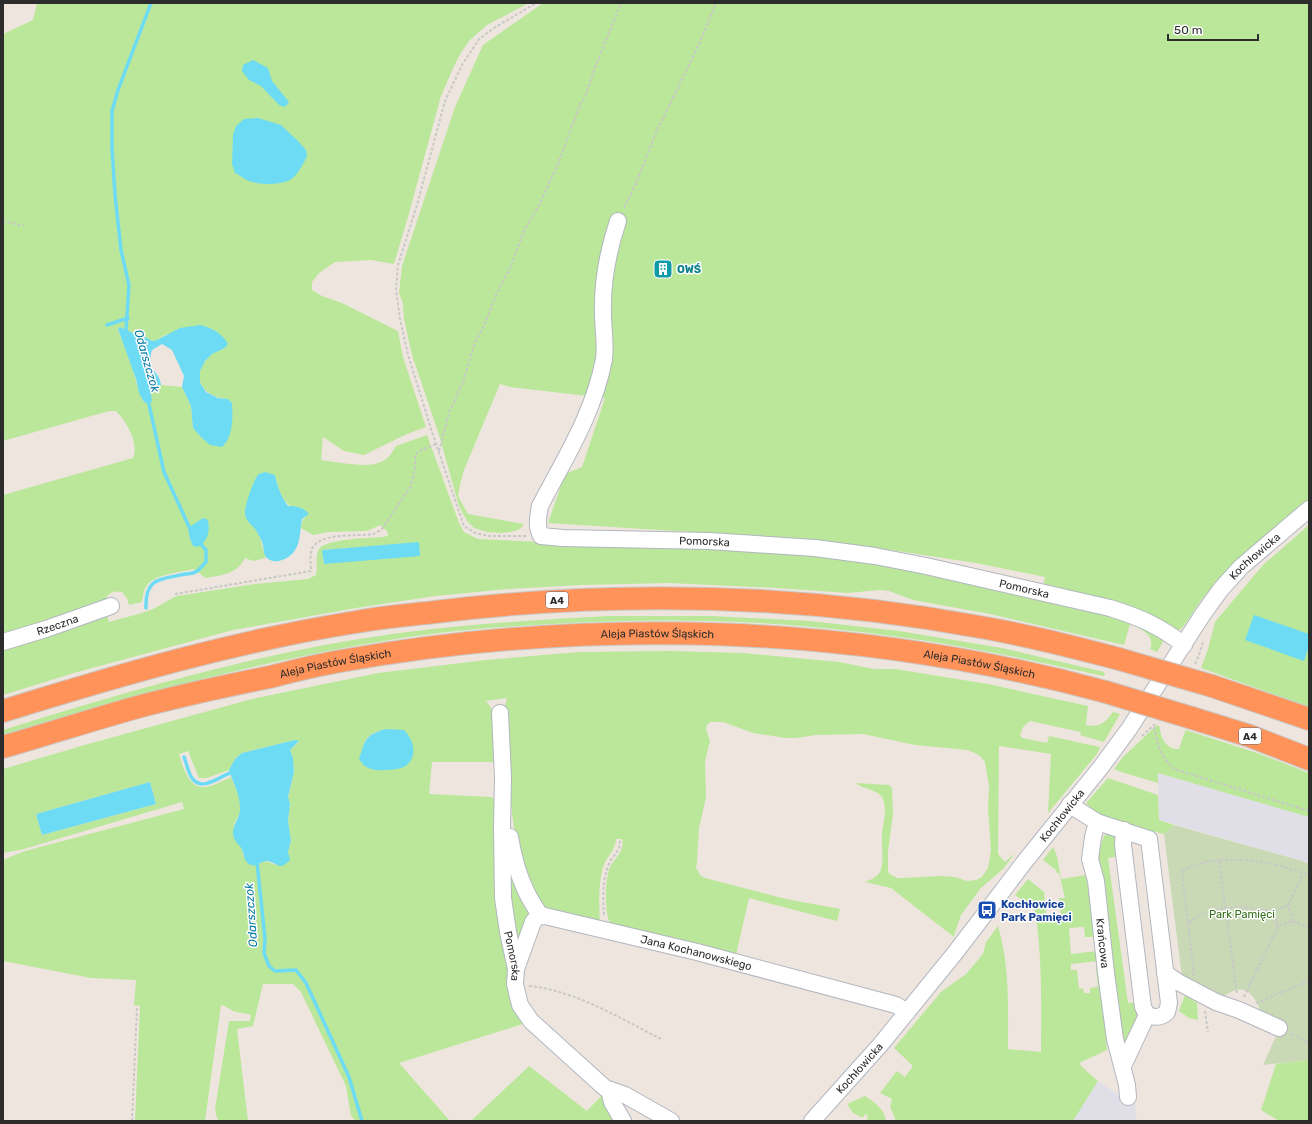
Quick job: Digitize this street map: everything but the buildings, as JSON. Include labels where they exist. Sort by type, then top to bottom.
[{"type":"highway","name":"A4","points":[[3,711],[115,678],[230,647],[357,621],[494,605],[558,600],[676,598],[753,600],[810,604],[925,618],[980,627],[1038,639],[1119,659],[1212,686],[1309,719]]},
{"type":"highway","name":"Aleja Piastów Śląskich","points":[[3,747],[149,704],[338,661],[448,645],[522,638],[597,634],[678,634],[744,635],[842,643],[923,653],[1056,678],[1250,736],[1309,758]]},
{"type":"street","points":[[541,536],[537,519],[540,506],[579,434],[592,402],[604,358],[604,284],[610,244],[618,221]]},
{"type":"street","name":"Kochłowicka","points":[[812,1121],[908,1012],[1070,804],[1101,767],[1129,729],[1221,589],[1241,567],[1309,509]]},
{"type":"street","name":"Pomorska","points":[[541,536],[563,538],[709,541],[815,548],[875,556],[926,566],[1128,614],[1153,624],[1170,634],[1184,645]]},
{"type":"street","name":"Rzeczna","points":[[3,642],[46,629],[111,606]]},
{"type":"street","name":"Pomorska","points":[[500,713],[503,756],[503,898],[520,1005],[530,1021],[605,1088],[625,1095],[671,1121]]},
{"type":"street","points":[[503,791],[514,861],[522,884],[530,900],[541,916],[537,917],[533,922],[516,977]]},
{"type":"street","points":[[1070,804],[1097,822],[1124,830],[1149,839],[1169,1003],[1167,1012],[1159,1017],[1153,1018],[1147,1015],[1143,1007],[1124,844],[1124,830]]},
{"type":"street","name":"Krańcowa","points":[[1097,822],[1090,859],[1096,881],[1114,1039],[1123,1066],[1128,1097]]},
{"type":"street","name":"Jana Kochanowskiego","points":[[541,916],[697,952],[896,1005],[908,1012]]},
{"type":"street","points":[[1165,972],[1178,982],[1216,1002],[1239,1010],[1279,1028]]},
{"type":"street","points":[[1123,1066],[1147,1015]]},
{"type":"street","points":[[609,1090],[612,1102],[623,1121]]},
{"type":"path","points":[[536,3],[494,28],[479,39],[462,65],[445,101],[417,205],[398,265],[396,290],[408,355],[438,452],[464,526],[475,533],[489,536],[541,536]]},
{"type":"path","points":[[438,452],[449,413],[463,382],[475,342],[484,326],[496,295],[511,266],[524,231],[539,205],[557,166],[580,105],[586,96],[594,70],[621,3]]},
{"type":"path","points":[[618,221],[637,181],[654,137],[699,44],[716,3]]},
{"type":"path","points":[[3,221],[24,226]]},
{"type":"path","points":[[175,594],[311,571],[311,551],[315,544],[322,540],[334,537],[375,534],[382,529],[411,486],[415,469],[414,455],[419,451],[436,444]]},
{"type":"path","points":[[1191,669],[1199,655],[1203,641]]},
{"type":"path","points":[[1139,738],[1154,726],[1158,720]]},
{"type":"path","points":[[1154,726],[1156,742],[1167,762],[1174,769],[1309,811]]},
{"type":"path","points":[[604,930],[604,880],[611,859],[619,849],[620,844],[618,839]]},
{"type":"path","points":[[1196,991],[1182,872],[1196,864],[1219,861],[1250,860],[1282,867],[1309,876]]},
{"type":"path","points":[[1219,861],[1224,908],[1239,1010]]},
{"type":"path","points":[[1293,921],[1288,906],[1303,873]]},
{"type":"path","points":[[1189,923],[1198,915],[1210,910],[1242,907],[1272,911],[1288,906]]},
{"type":"path","points":[[1272,911],[1278,926]]},
{"type":"path","points":[[1239,1010],[1278,926],[1293,921],[1309,928]]},
{"type":"path","points":[[516,977],[538,987],[570,995],[599,1007],[661,1039]]},
{"type":"path","points":[[1239,1010],[1309,981]]},
{"type":"path","points":[[132,1121],[137,1008]]},
{"type":"path","points":[[1279,1028],[1309,1042]]},
{"type":"shaded area","points":[[1158,773],[1309,817],[1309,864],[1159,820]]},
{"type":"shaded area","points":[[1098,1081],[1120,1096],[1134,1098],[1137,1121],[1073,1121]]},
{"type":"green space","points":[[37,3],[529,3],[487,25],[470,40],[454,66],[441,96],[394,264],[371,260],[335,262],[319,273],[312,282],[312,290],[322,296],[342,303],[398,331],[403,357],[426,427],[407,434],[364,455],[344,451],[323,437],[321,460],[365,465],[381,462],[387,459],[396,446],[427,435],[459,523],[464,532],[478,539],[563,543],[709,546],[849,556],[1123,616],[1164,640],[1157,652],[1150,649],[1151,639],[1149,636],[1142,630],[1130,624],[1124,645],[990,614],[913,600],[889,591],[879,590],[848,593],[669,583],[582,585],[508,589],[435,596],[356,608],[233,630],[74,673],[3,695],[3,647],[106,613],[109,622],[140,614],[177,596],[255,584],[308,579],[316,575],[317,554],[322,546],[329,543],[350,539],[388,536],[387,531],[380,525],[367,531],[328,532],[313,535],[301,528],[303,519],[306,517],[289,505],[282,496],[275,475],[259,489],[249,501],[246,506],[245,513],[250,524],[259,534],[266,558],[253,561],[245,558],[233,571],[217,576],[205,578],[194,569],[163,576],[152,581],[147,586],[142,602],[129,605],[127,598],[122,592],[110,593],[107,596],[107,603],[3,638],[3,495],[133,458],[134,452],[131,433],[116,411],[109,411],[3,441],[3,34],[33,20]],"holes":[[[120,327],[152,341],[157,340],[167,334],[225,348],[211,355],[204,362],[200,370],[199,377],[205,389],[210,394],[228,399],[201,437],[193,428],[191,406],[182,387],[161,385],[150,388],[151,395],[139,393],[136,379],[118,330]],[[419,543],[325,564],[324,564],[323,550]]]},
{"type":"green space","points":[[543,3],[1309,3],[1309,499],[1256,544],[1219,579],[1204,596],[1183,627],[1179,630],[1043,588],[1045,577],[976,563],[858,545],[786,538],[548,523],[565,474],[582,467],[605,398],[510,387],[500,384],[464,470],[458,496],[468,514],[524,524],[520,529],[501,533],[487,532],[474,528],[467,521],[459,506],[439,435],[412,355],[404,319],[403,304],[399,293],[402,266],[455,107],[483,45]]},
{"type":"green space","points":[[1309,525],[1309,707],[1201,668],[1215,622],[1263,565]]},
{"type":"green space","points":[[608,616],[712,616],[810,621],[899,631],[1002,648],[1104,672],[1105,675],[1103,676],[976,649],[856,631],[726,622],[639,621],[552,624],[430,634],[292,658],[146,694],[3,736],[3,730],[99,701],[196,674],[294,651],[392,634],[500,623]]},
{"type":"green space","points":[[670,651],[744,653],[839,662],[874,669],[895,669],[988,684],[1088,706],[1086,725],[1091,726],[1101,724],[1113,712],[1120,714],[1104,742],[1080,735],[1081,732],[1030,721],[1023,727],[1020,735],[1022,738],[1047,743],[1049,736],[1100,747],[1097,754],[1048,813],[1051,754],[999,746],[998,854],[1005,862],[1015,853],[1003,869],[981,888],[961,915],[954,937],[891,888],[865,882],[880,872],[883,858],[882,834],[885,806],[880,795],[855,783],[889,785],[892,788],[893,814],[888,852],[888,872],[891,875],[898,878],[939,876],[955,877],[967,881],[976,880],[982,877],[988,868],[991,850],[988,809],[989,786],[985,762],[981,757],[967,750],[915,745],[863,734],[816,735],[786,738],[753,733],[723,722],[710,722],[706,729],[710,741],[705,761],[706,797],[699,828],[696,868],[701,876],[786,899],[840,909],[837,921],[749,898],[736,955],[611,925],[606,906],[607,882],[609,870],[622,848],[622,839],[616,839],[613,850],[606,860],[601,874],[599,903],[600,924],[554,914],[542,907],[517,851],[510,798],[509,713],[505,706],[507,698],[485,701],[494,713],[495,762],[432,762],[429,794],[492,797],[495,802],[499,893],[503,938],[513,993],[523,1024],[399,1063],[450,1121],[356,1121],[351,1116],[346,1086],[301,992],[293,984],[263,984],[253,1026],[237,1029],[248,1121],[219,1121],[216,1115],[215,1109],[229,1021],[250,1021],[251,1015],[233,1011],[221,1005],[205,1121],[135,1121],[140,1006],[134,1005],[136,980],[91,978],[3,961],[3,860],[25,851],[184,809],[182,802],[24,849],[3,853],[3,769],[252,699],[378,673],[486,660],[579,652]],"holes":[[[385,729],[403,767],[382,770],[364,744],[367,738],[375,732]],[[295,740],[299,742],[290,750],[293,758],[294,772],[288,798],[290,804],[288,821],[291,841],[288,852],[275,865],[266,862],[262,862],[257,865],[244,857],[234,824],[241,811],[239,796],[231,777],[210,786],[197,786],[188,778],[179,754],[188,751],[199,778],[207,778],[229,770],[235,759],[242,753]],[[150,782],[156,804],[42,835],[36,814]]]},
{"type":"green space","points":[[1157,725],[1160,727],[1163,739],[1171,748],[1179,749],[1186,730],[1260,754],[1309,773],[1309,817],[1158,773],[1158,783],[1114,769],[1123,757]]},
{"type":"green space","points":[[1108,778],[1158,795],[1159,820],[1174,825],[1164,834],[1094,812],[1086,803]]},
{"type":"green space","name":"Park Pamięci","points":[[1174,825],[1309,864],[1309,1060],[1263,1065],[1282,1023],[1262,1014],[1253,997],[1246,991],[1241,989],[1236,990],[1222,997],[1182,977],[1164,834]]},
{"type":"green space","points":[[1111,832],[1117,840],[1120,852],[1120,856],[1108,858],[1128,1003],[1139,1002],[1139,1013],[1125,1051],[1122,1043],[1119,1003],[1109,935],[1109,920],[1103,878],[1096,856],[1104,836]]},
{"type":"green space","points":[[1053,847],[1057,856],[1061,879],[1086,875],[1096,937],[1085,937],[1084,927],[1069,928],[1071,954],[1098,951],[1099,961],[1071,964],[1071,970],[1077,970],[1079,989],[1083,988],[1084,993],[1090,993],[1090,988],[1098,987],[1096,968],[1099,967],[1107,1050],[1079,1063],[1098,1081],[1073,1121],[896,1121],[890,1107],[892,1099],[880,1093],[897,1071],[905,1077],[913,1066],[894,1048],[941,992],[966,974],[983,954],[986,942],[998,926],[1005,956],[1008,1003],[1008,1049],[1041,1052],[1040,957],[1033,900],[1030,905],[1015,895],[1028,879],[1044,892],[1046,917],[1061,916],[1059,898],[1065,898],[1059,873],[1057,873],[1056,870],[1043,860]]},
{"type":"green space","points":[[506,850],[533,911],[515,956]]},
{"type":"green space","points":[[1185,995],[1197,1003],[1198,1020],[1189,1018],[1179,1011]]},
{"type":"green space","points":[[1309,1060],[1309,1121],[1279,1121],[1261,1110],[1276,1064]]},
{"type":"green space","points":[[529,1066],[587,1111],[603,1094],[619,1121],[471,1121]]},
{"type":"green space","points":[[865,1096],[881,1109],[886,1121],[868,1121],[868,1116],[865,1114],[863,1118],[853,1113],[847,1104]]},
{"type":"water","points":[[253,60],[268,68],[272,81],[289,102],[285,107],[279,105],[261,86],[249,80],[242,71],[243,65]]},
{"type":"water","points":[[258,118],[281,125],[306,150],[307,156],[296,175],[290,180],[272,184],[259,183],[249,181],[235,173],[232,164],[233,135],[236,126],[244,119]]},
{"type":"water","points":[[200,325],[216,332],[223,337],[228,344],[225,348],[212,354],[205,361],[200,371],[200,383],[206,392],[218,398],[228,399],[232,403],[230,433],[226,443],[222,447],[210,445],[193,428],[191,406],[182,387],[184,376],[172,350],[162,344],[152,350],[150,357],[151,367],[158,376],[161,385],[150,388],[152,401],[149,404],[144,402],[139,393],[136,379],[118,329],[120,327],[152,341],[180,328]]},
{"type":"water","points":[[265,472],[275,475],[280,491],[288,506],[299,507],[309,514],[302,519],[298,545],[295,550],[291,555],[277,561],[270,560],[266,557],[261,539],[257,531],[247,520],[245,514],[252,487],[259,474]]},
{"type":"water","points":[[203,518],[208,520],[209,528],[206,539],[201,545],[197,547],[193,546],[188,528]]},
{"type":"water","points":[[419,542],[420,556],[324,564],[322,550]]},
{"type":"water","points":[[1254,615],[1309,634],[1309,646],[1304,661],[1245,640]]},
{"type":"water","points":[[385,729],[404,730],[410,739],[413,749],[412,759],[404,767],[390,770],[375,770],[365,766],[359,759],[369,736]]},
{"type":"water","points":[[295,740],[299,741],[290,750],[293,758],[294,772],[288,797],[290,804],[288,821],[291,841],[288,852],[290,860],[281,866],[268,861],[264,861],[256,865],[248,864],[233,836],[233,831],[240,812],[240,803],[238,793],[229,770],[235,759],[242,753]]},
{"type":"water","points":[[150,782],[156,804],[42,835],[36,814]]},
{"type":"waterway","name":"Odarszczok","points":[[127,333],[129,285],[121,250],[115,195],[112,147],[112,111],[118,90],[151,3]]},
{"type":"waterway","points":[[107,325],[128,318]]},
{"type":"waterway","name":"Odarszczok","points":[[148,400],[164,472],[191,531]]},
{"type":"waterway","name":"Odarszczok","points":[[146,608],[146,598],[151,585],[168,577],[190,574],[197,571],[206,562],[206,550],[199,542]]},
{"type":"waterway","name":"Odarszczok","points":[[184,757],[192,778],[201,784],[212,782],[233,772]]},
{"type":"waterway","name":"Odarszczok","points":[[257,862],[265,939],[264,953],[269,966],[275,971],[296,970],[306,983],[349,1077],[362,1121]]},
{"type":"place","name":"OWŚ","points":[[663,269]]},
{"type":"place","name":"Kochłowice Park Pamięci","points":[[987,910]]}]
